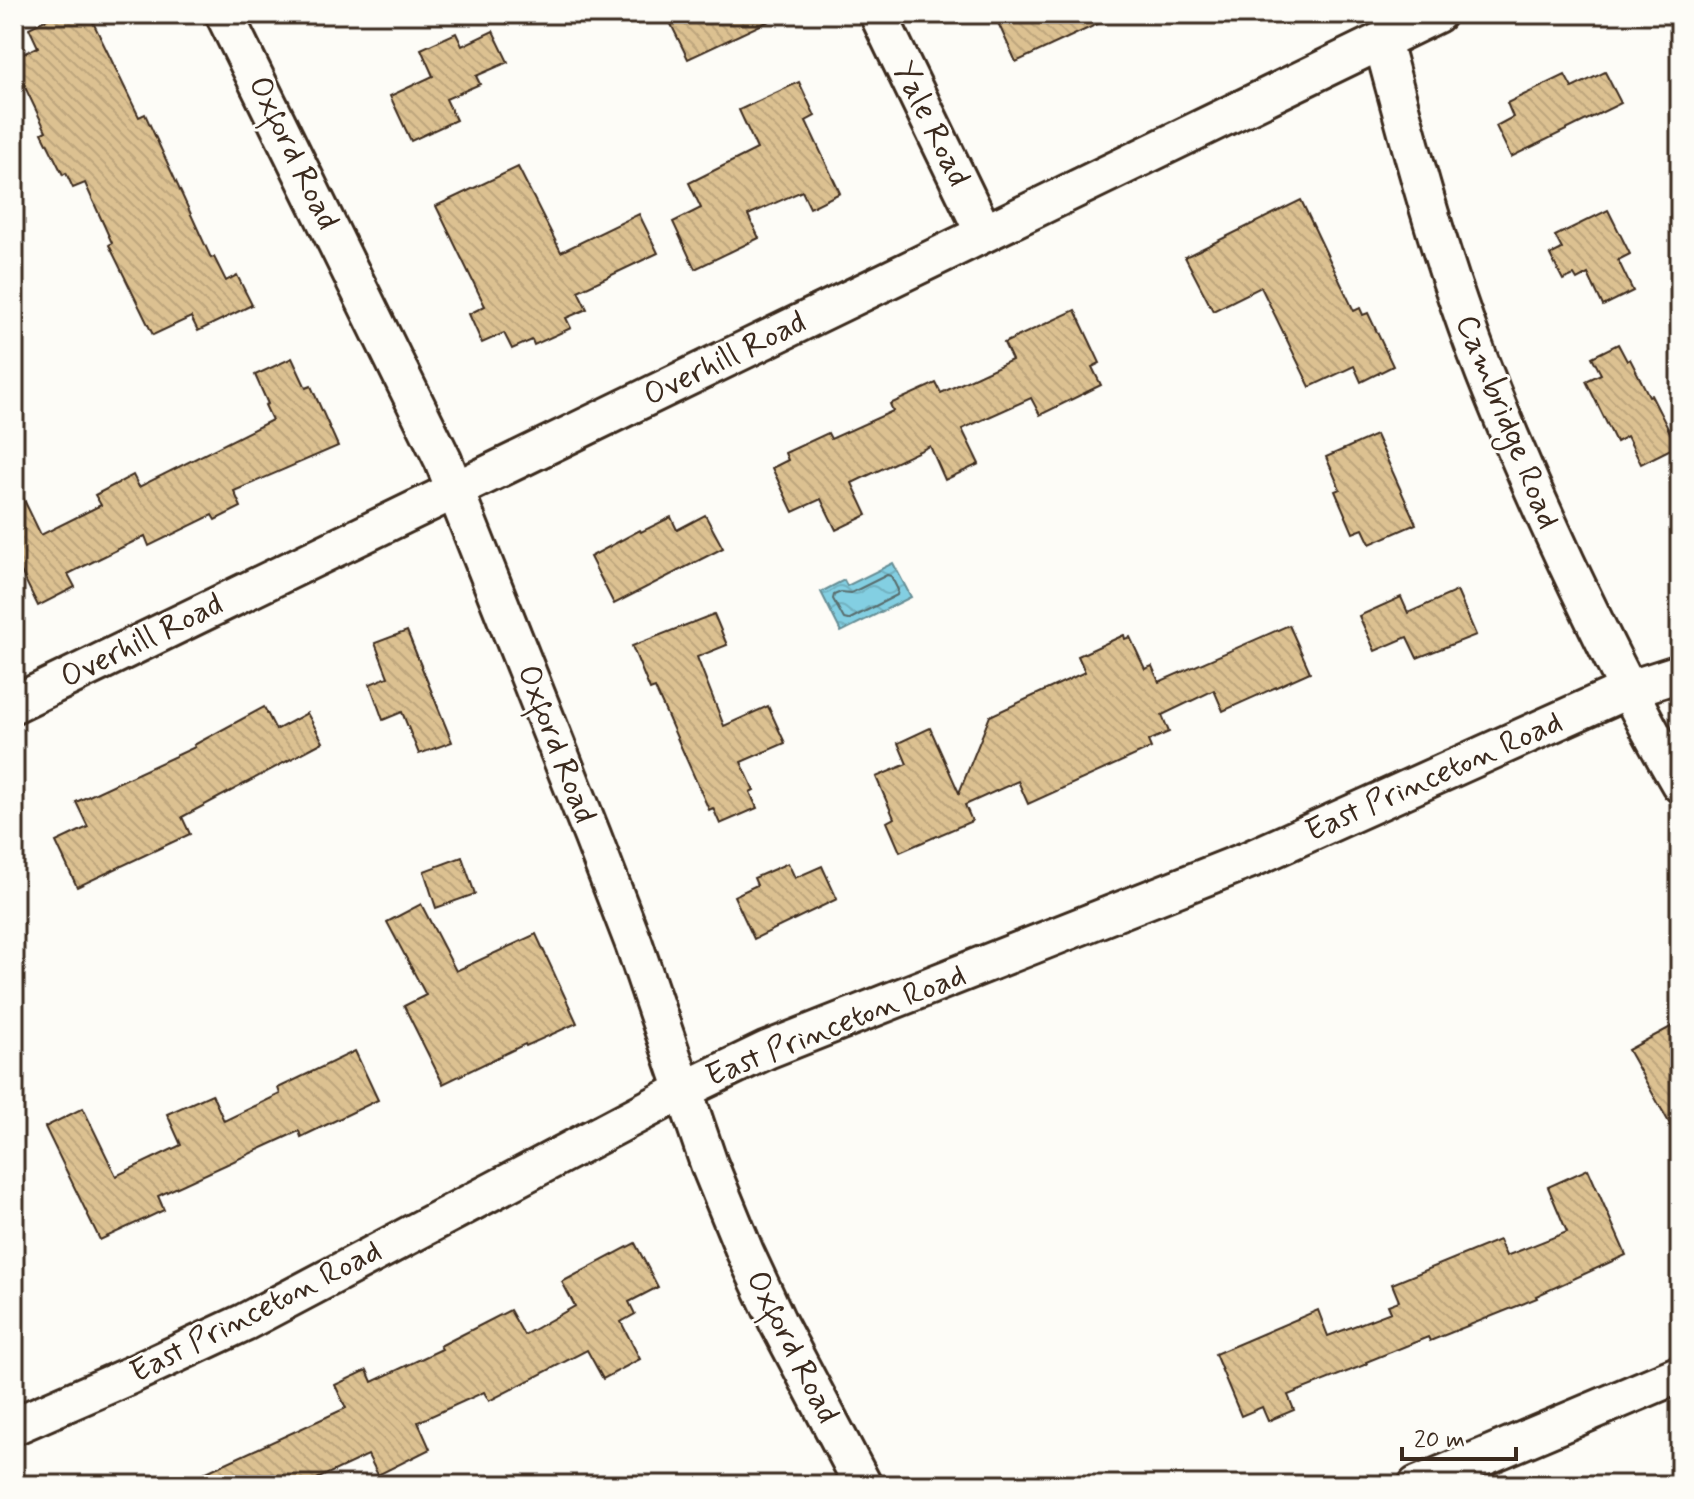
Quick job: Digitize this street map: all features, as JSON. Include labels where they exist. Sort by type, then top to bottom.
[{"type":"street","name":"Oxford Road","points":[[224,14],[443,460],[592,835],[709,1164],[745,1252],[778,1323],[863,1485]]},
{"type":"street","name":"Yale Road","points":[[878,14],[984,233]]},
{"type":"street","name":"Overhill Road","points":[[14,704],[1437,14]]},
{"type":"street","name":"Cambridge Road","points":[[1382,41],[1431,216],[1479,359],[1542,511],[1627,690],[1680,784]]},
{"type":"street","name":"East Princeton Road","points":[[14,1426],[245,1322],[684,1090],[767,1050],[1251,859],[1627,690],[1680,673]]},
{"type":"street","points":[[1417,1485],[1680,1374]]},
{"type":"water","points":[[893,563],[911,597],[841,632],[821,592],[844,580],[847,586]]},
{"type":"building","points":[[57,14],[89,14],[139,117],[145,114],[211,258],[214,257],[226,281],[237,275],[252,305],[198,331],[191,317],[153,335],[109,245],[112,243],[85,183],[73,188],[66,173],[63,175],[14,64],[14,58],[38,47],[29,28]]},
{"type":"building","points":[[666,14],[784,14],[688,59]]},
{"type":"building","points":[[994,14],[1119,14],[1016,62]]},
{"type":"building","points":[[493,31],[508,62],[476,76],[480,84],[446,99],[456,120],[411,141],[390,96],[433,76],[421,49],[456,33],[462,46]]},
{"type":"building","points":[[1605,72],[1621,103],[1511,157],[1496,126],[1513,117],[1507,103],[1565,75],[1572,88]]},
{"type":"building","points":[[799,82],[815,116],[806,121],[840,193],[810,208],[802,191],[748,215],[759,238],[695,269],[673,222],[701,208],[689,183],[757,149],[739,110]]},
{"type":"building","points":[[518,167],[561,252],[639,214],[658,253],[578,291],[587,309],[566,318],[571,328],[534,345],[532,340],[512,349],[504,333],[482,343],[469,314],[485,306],[436,206]]},
{"type":"building","points":[[1301,200],[1354,311],[1360,308],[1363,315],[1368,313],[1393,366],[1361,382],[1354,366],[1310,387],[1261,287],[1213,311],[1185,257]]},
{"type":"building","points":[[1608,210],[1630,254],[1618,260],[1633,291],[1603,306],[1588,274],[1577,280],[1574,275],[1563,280],[1550,255],[1562,249],[1555,236]]},
{"type":"building","points":[[1075,310],[1100,363],[1092,367],[1101,385],[1040,415],[1031,398],[962,429],[979,464],[945,480],[930,446],[852,483],[867,515],[836,530],[821,499],[793,512],[772,468],[788,460],[785,453],[828,433],[831,439],[893,411],[890,404],[936,383],[941,393],[1012,360],[1004,343]]},
{"type":"building","points":[[1618,344],[1651,395],[1677,446],[1641,464],[1627,436],[1616,442],[1586,381],[1601,374],[1592,357]]},
{"type":"building","points":[[292,358],[306,388],[311,386],[338,446],[234,491],[241,507],[215,520],[212,515],[149,546],[145,536],[68,574],[75,587],[38,606],[14,557],[14,479],[41,535],[101,505],[95,495],[133,475],[139,487],[272,420],[255,375]]},
{"type":"building","points":[[1376,435],[1416,524],[1370,544],[1363,529],[1353,533],[1335,491],[1340,489],[1326,457]]},
{"type":"building","points":[[705,515],[723,548],[614,604],[590,557],[671,517],[677,530]]},
{"type":"building","points":[[1457,591],[1476,635],[1417,658],[1407,637],[1375,651],[1359,616],[1401,597],[1408,613]]},
{"type":"building","points":[[714,614],[727,645],[697,657],[724,726],[768,706],[785,743],[741,762],[754,790],[750,792],[757,808],[720,824],[713,808],[709,810],[655,688],[650,690],[632,646]]},
{"type":"building","points":[[1289,625],[1310,672],[1223,711],[1214,690],[1162,715],[1169,732],[1148,741],[1151,748],[1028,804],[1018,781],[965,805],[972,821],[900,852],[887,822],[894,818],[876,777],[907,764],[898,743],[930,728],[959,793],[990,716],[1085,672],[1078,656],[1124,635],[1125,639],[1130,637],[1145,669],[1152,666],[1159,682]]},
{"type":"building","points":[[407,631],[452,742],[419,754],[402,712],[383,720],[370,684],[388,677],[375,643]]},
{"type":"building","points":[[264,707],[276,730],[307,713],[323,742],[182,817],[190,834],[77,887],[56,842],[88,827],[76,802],[195,747]]},
{"type":"building","points":[[462,857],[475,894],[436,908],[424,871]]},
{"type":"building","points":[[788,863],[795,878],[822,866],[837,899],[754,939],[734,896],[757,885],[754,878]]},
{"type":"building","points":[[421,904],[456,971],[536,934],[577,1023],[525,1044],[443,1084],[404,1006],[426,995],[387,922]]},
{"type":"building","points":[[1680,1022],[1680,1142],[1628,1050]]},
{"type":"building","points":[[355,1051],[378,1100],[301,1137],[299,1131],[158,1196],[164,1210],[100,1240],[45,1127],[83,1108],[116,1176],[181,1145],[167,1114],[212,1094],[224,1121],[280,1094],[278,1088]]},
{"type":"building","points":[[1588,1169],[1626,1255],[1537,1298],[1430,1341],[1428,1337],[1288,1395],[1294,1410],[1268,1421],[1262,1407],[1241,1416],[1215,1354],[1318,1310],[1328,1336],[1391,1312],[1388,1305],[1399,1301],[1392,1284],[1499,1240],[1506,1256],[1567,1232],[1548,1187]]},
{"type":"building","points":[[635,1243],[658,1287],[629,1302],[635,1314],[621,1322],[640,1359],[603,1379],[587,1350],[489,1401],[484,1392],[418,1422],[430,1449],[378,1475],[368,1455],[304,1485],[178,1485],[346,1408],[335,1385],[367,1370],[372,1382],[442,1349],[440,1346],[510,1310],[524,1335],[575,1306],[562,1282]]}]
